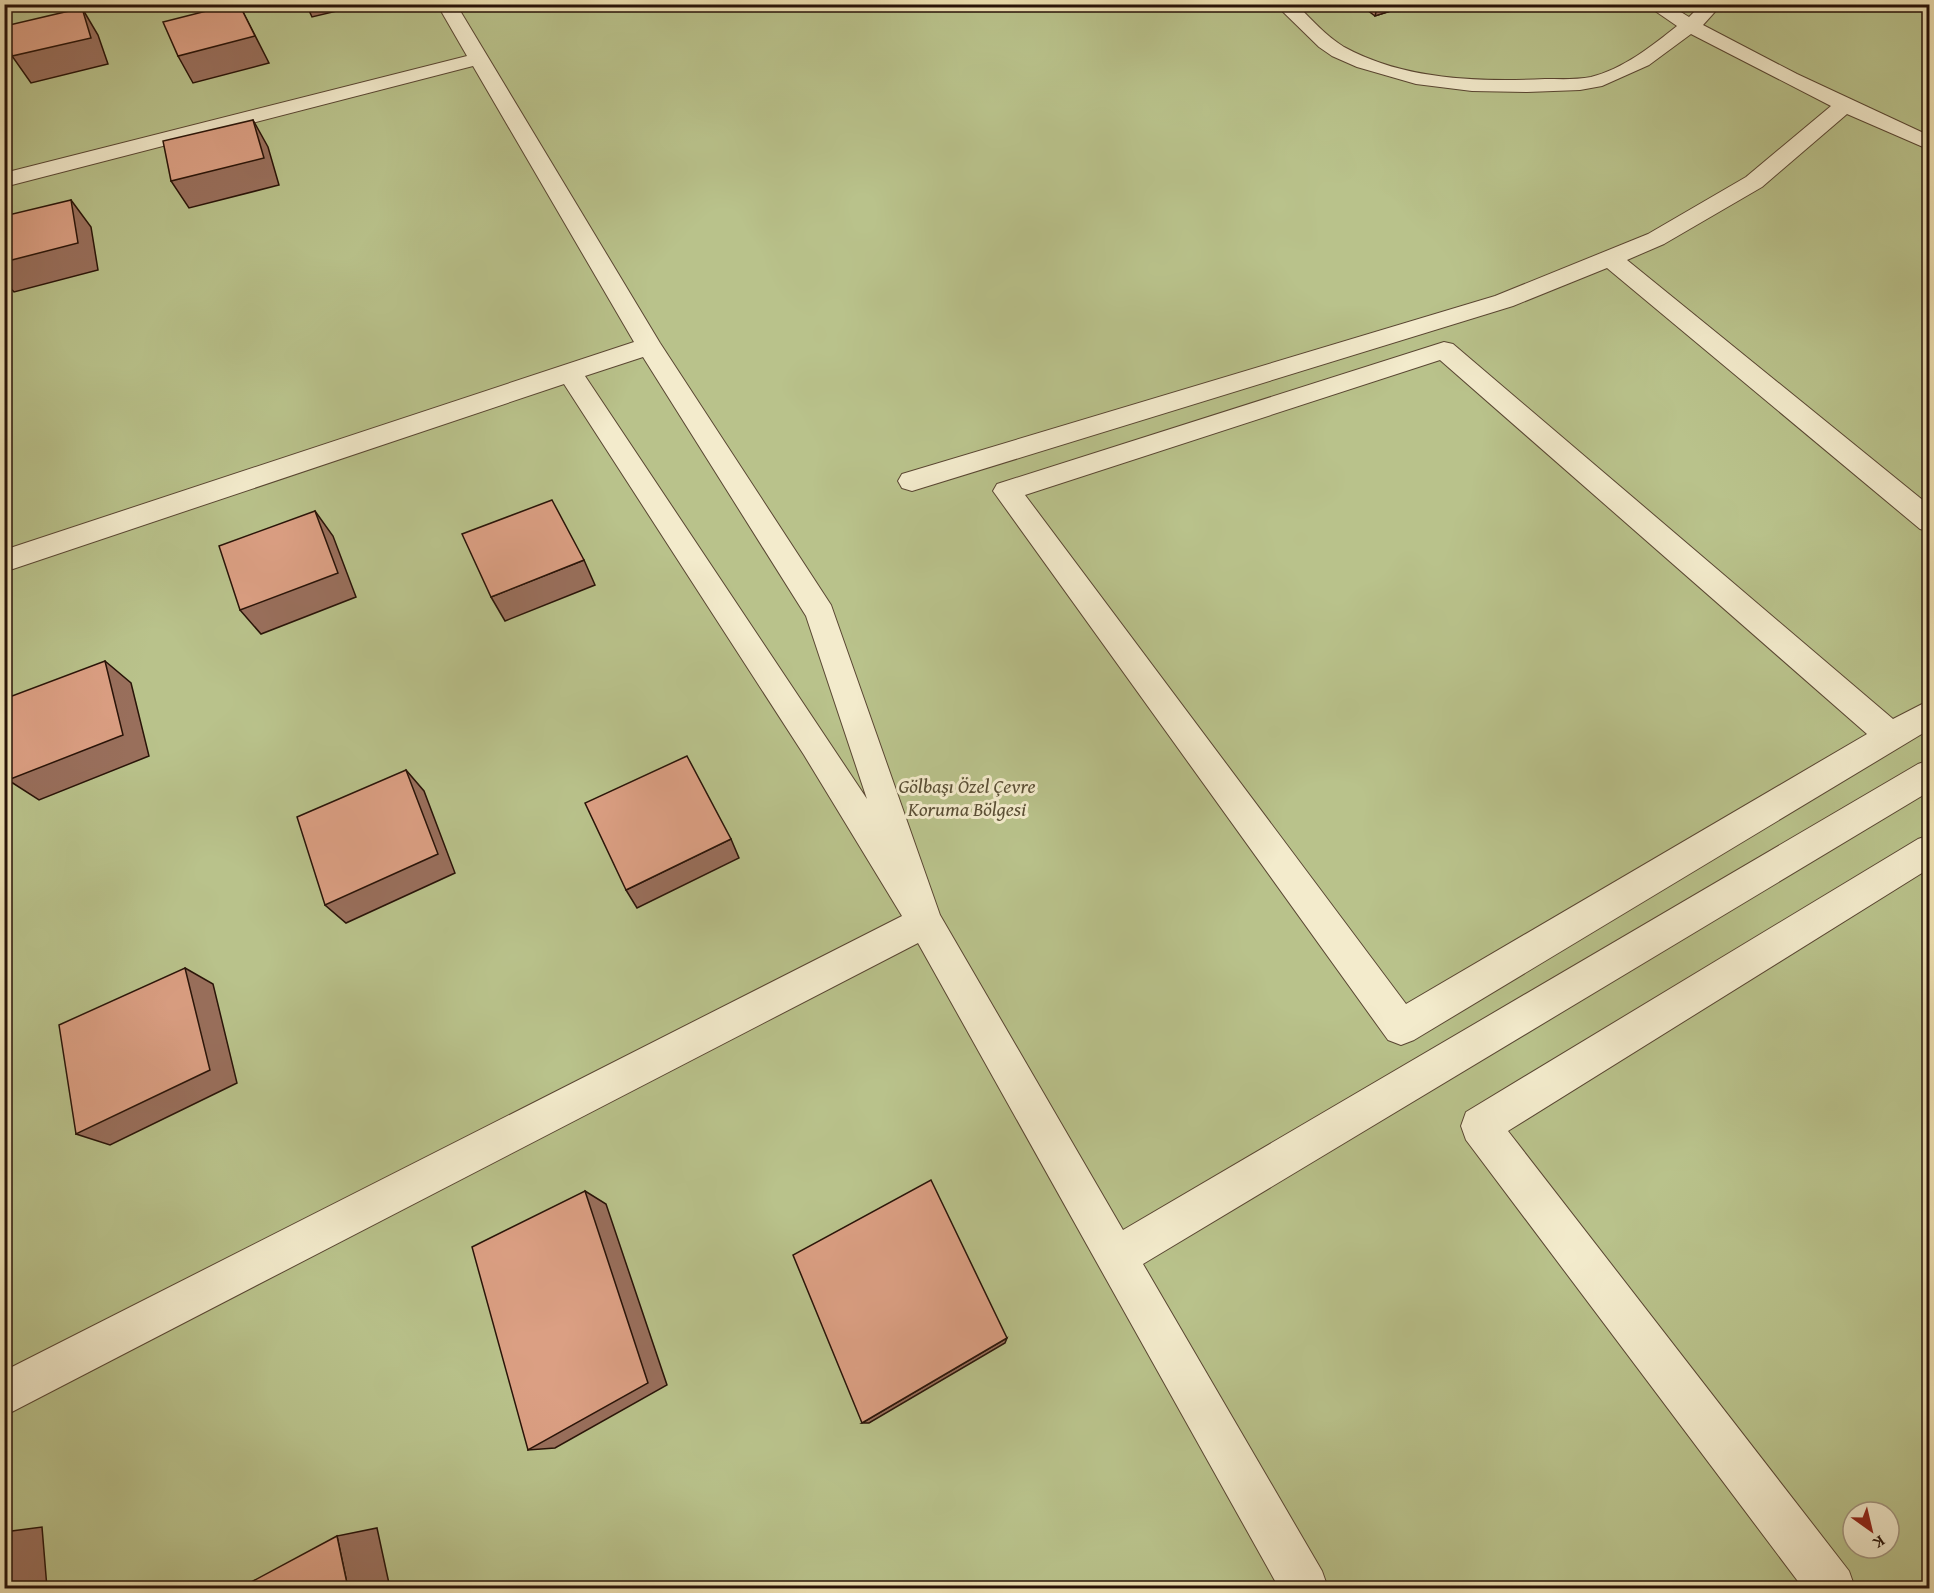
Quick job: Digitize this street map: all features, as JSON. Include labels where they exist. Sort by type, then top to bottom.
[{"type":"street","points":[[446,4],[649,346],[820,613],[925,922]]},
{"type":"street","points":[[1284,4],[1338,52],[1403,76],[1460,84],[1532,86],[1594,82],[1626,69],[1690,27],[1713,4]]},
{"type":"street","points":[[1654,4],[1690,27],[1844,106],[1929,144]]},
{"type":"street","points":[[4,180],[478,59]]},
{"type":"street","points":[[912,481],[1504,301],[1656,239],[1754,182],[1844,106]]},
{"type":"street","points":[[1610,258],[1929,522]]},
{"type":"street","points":[[4,561],[649,346]]},
{"type":"street","points":[[1891,736],[1444,350],[1007,490],[1401,1027],[1891,736],[1929,713]]},
{"type":"street","points":[[570,372],[815,745],[925,922],[1305,1588]]},
{"type":"street","points":[[1116,1257],[1929,774]]},
{"type":"street","points":[[1832,1588],[1480,1126],[1929,850]]},
{"type":"street","points":[[4,1394],[925,922]]},
{"type":"green space","name":"Gölbaşı Özel Çevre Koruma Bölgesi","points":[[5,5],[1929,5],[1929,1588],[5,1588]]},
{"type":"building","points":[[239,4],[255,36],[178,56],[163,22]]},
{"type":"building","points":[[82,8],[91,38],[12,56],[5,26]]},
{"type":"building","points":[[253,120],[264,158],[171,181],[163,141]]},
{"type":"building","points":[[71,200],[78,243],[4,262],[4,216]]},
{"type":"building","points":[[552,500],[584,560],[491,597],[462,534]]},
{"type":"building","points":[[315,511],[338,573],[240,610],[219,546]]},
{"type":"building","points":[[105,661],[123,735],[8,780],[4,757],[4,699]]},
{"type":"building","points":[[687,756],[731,839],[626,890],[585,803]]},
{"type":"building","points":[[406,770],[438,854],[325,905],[297,817]]},
{"type":"building","points":[[185,968],[210,1070],[76,1134],[59,1025]]},
{"type":"building","points":[[931,1180],[1007,1338],[862,1423],[793,1255]]},
{"type":"building","points":[[585,1191],[648,1383],[528,1450],[472,1247]]},
{"type":"building","points":[[337,1536],[348,1588],[240,1588]]}]
